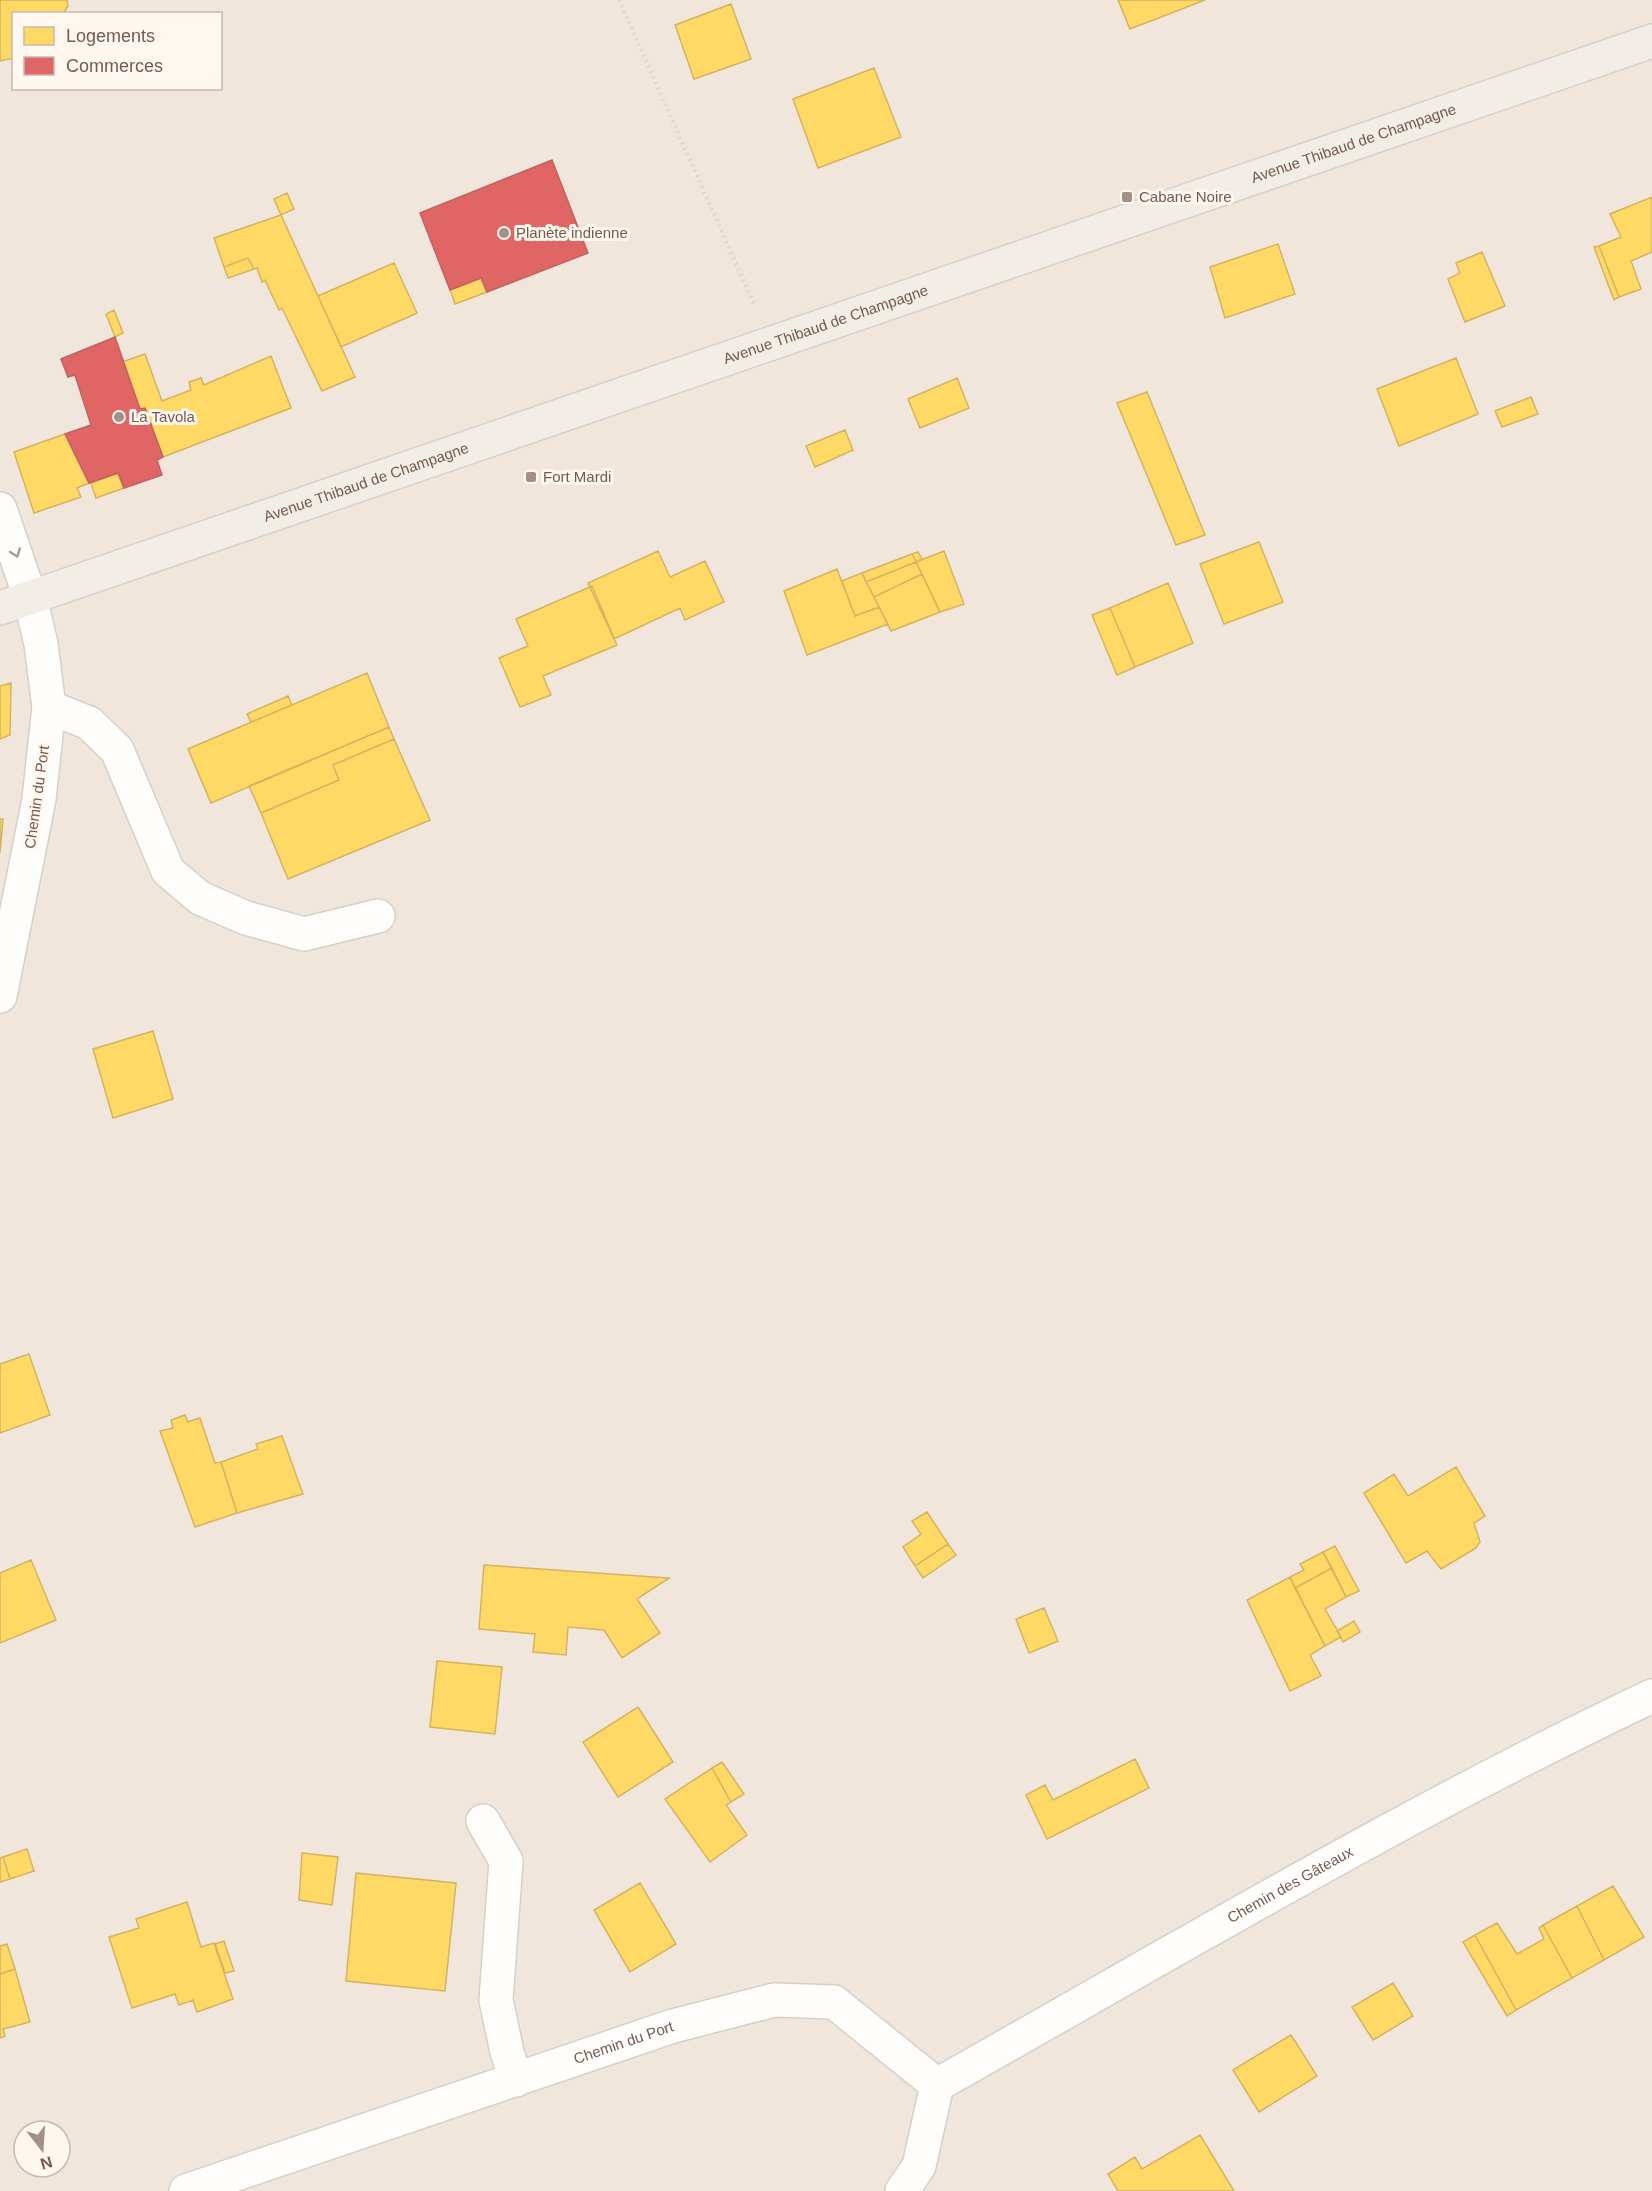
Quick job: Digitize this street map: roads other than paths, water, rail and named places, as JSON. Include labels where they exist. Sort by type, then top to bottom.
[{"type":"main road","name":"Avenue Thibaud de Champagne","points":[[15,603],[1652,41]]},
{"type":"street","name":"Chemin du Port","points":[[0,509],[15,603],[41,644],[49,707],[39,798],[0,996]]},
{"type":"street","points":[[49,707],[89,723],[117,750],[168,871],[200,898],[246,918],[304,934],[378,916]]},
{"type":"street","name":"Chemin des Gâteaux","points":[[937,2085],[1305,1877],[1569,1735],[1652,1696]]},
{"type":"street","points":[[483,1821],[506,1861],[496,2000],[516,2080]]},
{"type":"street","name":"Chemin du Port","points":[[186,2191],[673,2026],[774,2000],[834,2002],[937,2085]]},
{"type":"street","points":[[902,2191],[919,2166],[937,2085]]},
{"type":"place","name":"Cabane Noire","points":[[1127,197]]},
{"type":"place","name":"Planète indienne","points":[[504,233]]},
{"type":"place","name":"La Tavola","points":[[119,417]]},
{"type":"place","name":"Fort Mardi","points":[[531,477]]}]
